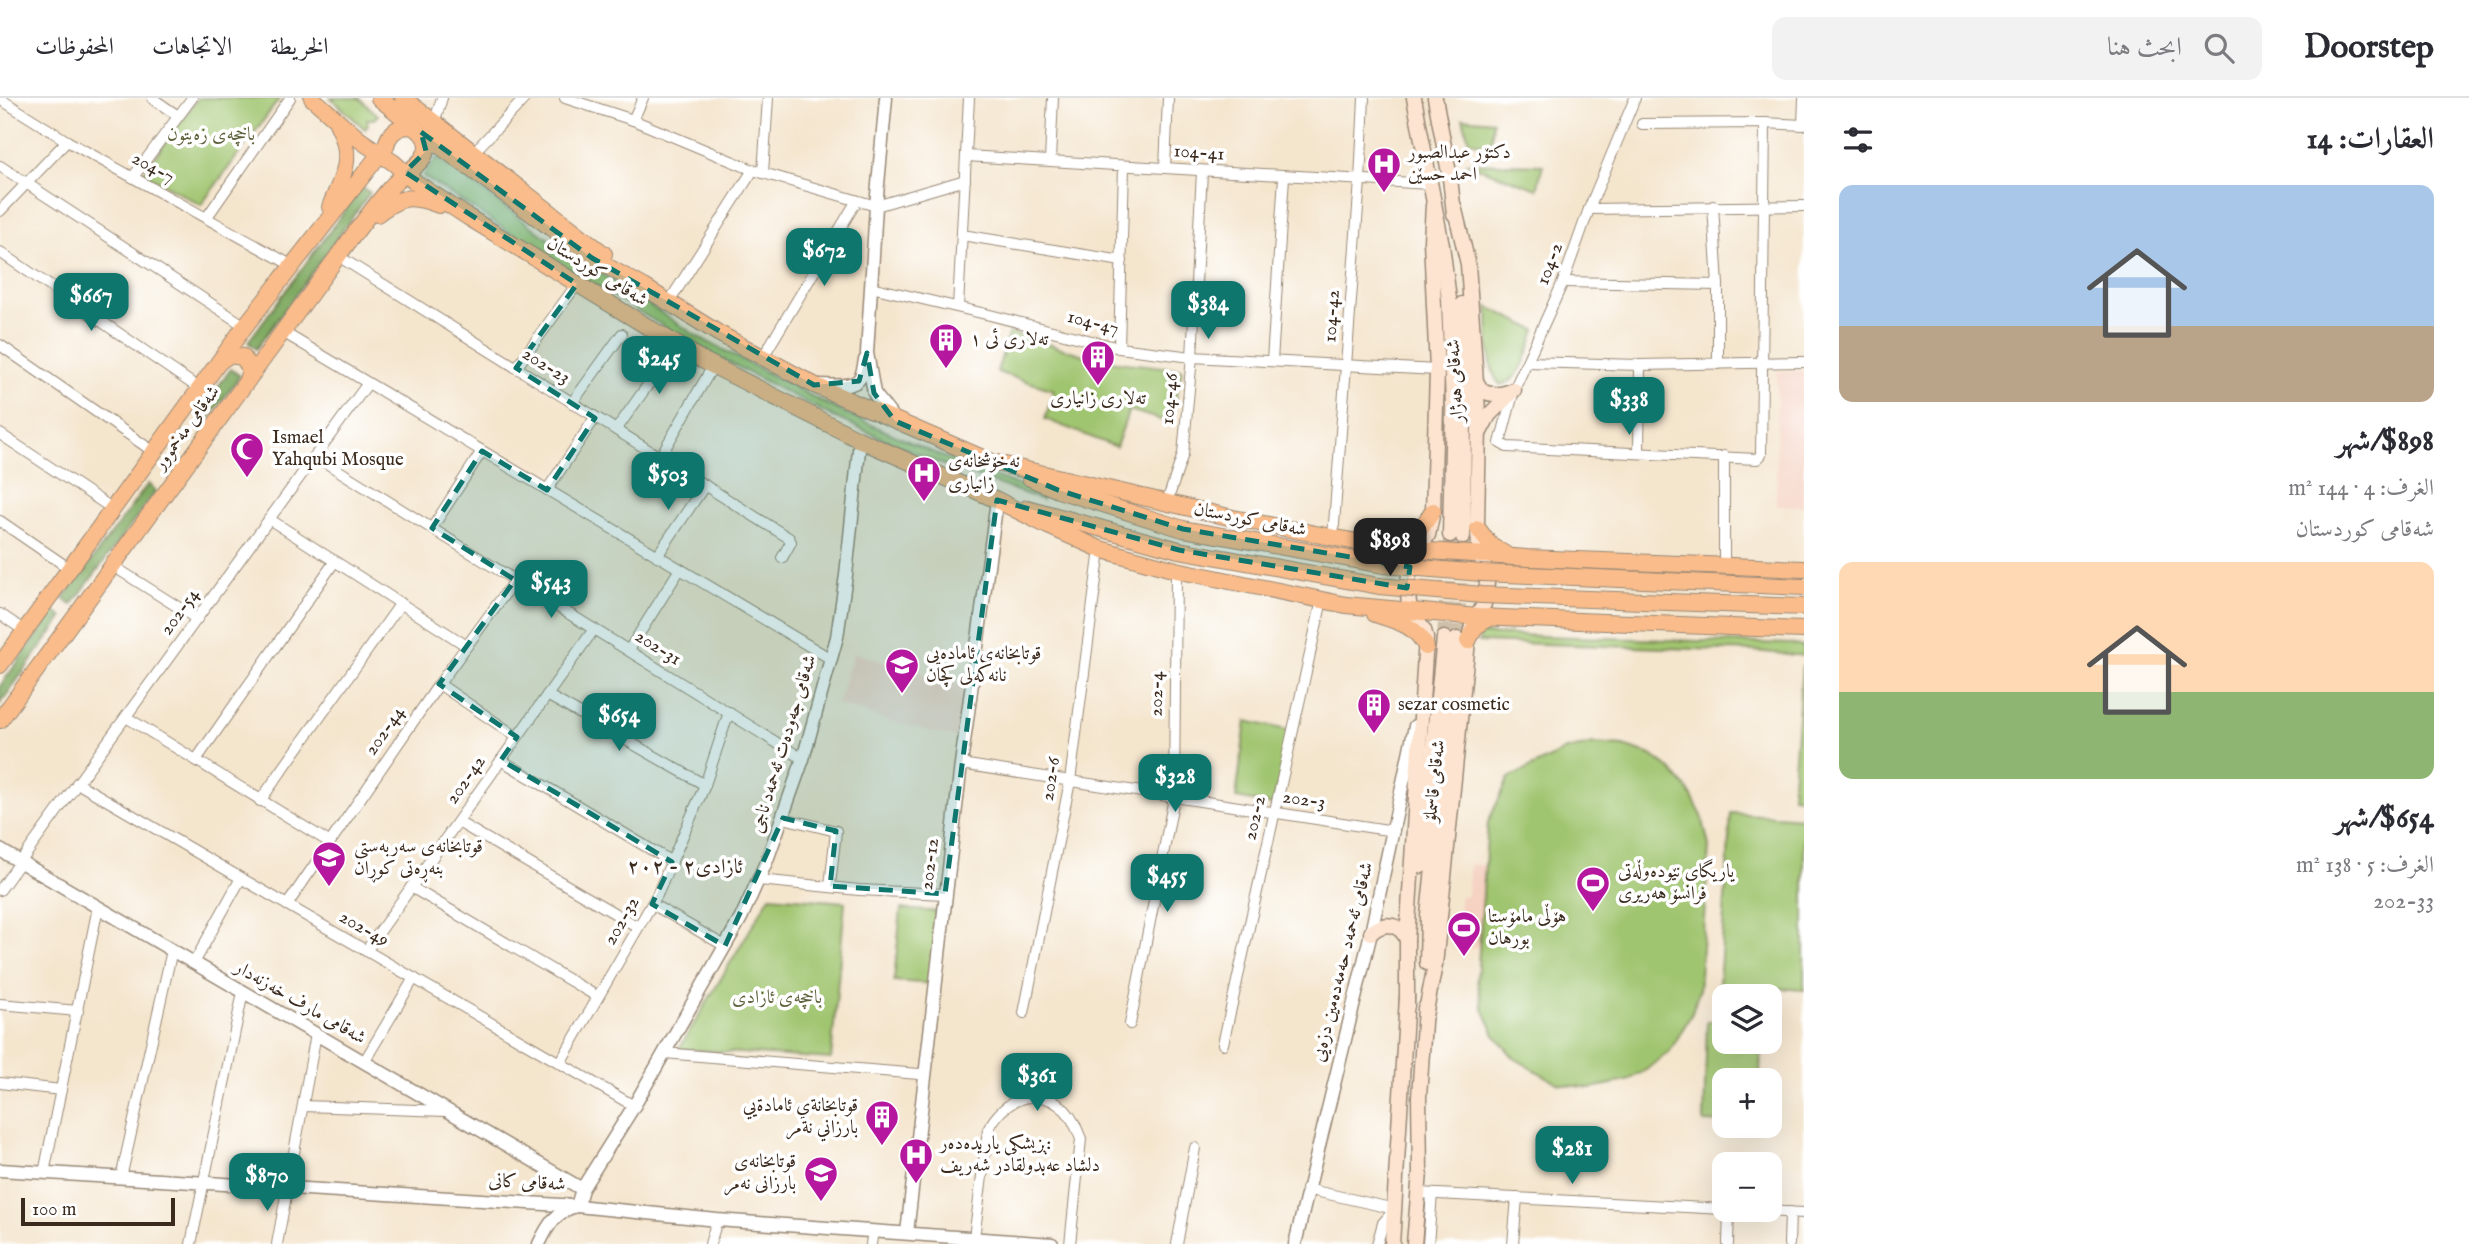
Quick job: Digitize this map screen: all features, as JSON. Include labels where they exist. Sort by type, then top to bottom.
[{"type":"highway","points":[[312,98],[404,167]]},
{"type":"highway","name":"شەقامی کوردستان","points":[[379,98],[473,153],[644,287]]},
{"type":"highway","name":"شەقامی کوردستان","points":[[403,98],[428,127],[592,258],[718,333],[814,385],[1058,490],[1183,529],[1383,565],[1482,573],[1804,587]]},
{"type":"highway","points":[[323,225],[347,160],[347,146],[334,117]]},
{"type":"highway","name":"شەقامی مەخموور","points":[[0,666],[245,326],[383,150],[390,134],[402,127],[428,127],[424,157],[404,167],[281,331],[0,720]]},
{"type":"highway","name":"شەقامی کوردستان","points":[[404,167],[415,182],[468,217],[713,366],[860,440],[1100,549],[1176,570],[1346,605],[1484,617],[1803,630]]},
{"type":"highway","points":[[361,226],[389,204],[407,197],[421,198],[468,217]]},
{"type":"highway","points":[[219,363],[229,355],[243,357],[250,369],[247,381]]},
{"type":"highway","name":"شەقامی کوردستان","points":[[992,462],[1233,518],[1388,548],[1515,557],[1804,569]]},
{"type":"highway","name":"شەقامی کوردستان","points":[[997,500],[1179,550],[1380,586],[1482,595],[1804,607]]},
{"type":"highway","points":[[1388,548],[1415,537],[1433,511]]},
{"type":"highway","points":[[1464,534],[1515,557]]},
{"type":"highway","points":[[1346,605],[1411,627],[1418,633],[1426,648]]},
{"type":"highway","points":[[1456,639],[1475,627],[1484,617]]},
{"type":"main road","name":"شەقامی هەژار","points":[[1414,98],[1442,245],[1449,299],[1453,406],[1464,534],[1480,555]]},
{"type":"main road","name":"شەقامی هەژار","points":[[1435,98],[1454,206],[1468,264],[1477,383],[1478,436],[1464,534]]},
{"type":"main road","name":"شەقامی هەژار","points":[[1417,550],[1428,535],[1433,511],[1437,370],[1431,241],[1433,205]]},
{"type":"main road","name":"شەقامی هەژار","points":[[1454,206],[1461,279],[1464,534]]},
{"type":"main road","points":[[1477,383],[1482,391],[1491,394],[1504,394],[1514,390]]},
{"type":"main road","points":[[1478,436],[1489,415],[1514,390]]},
{"type":"main road","name":"شەقامی قاسملۆ","points":[[1392,1244],[1406,1006],[1407,940],[1426,648],[1424,630],[1410,612],[1407,595],[1408,576],[1417,550]]},
{"type":"main road","points":[[1480,555],[1486,566],[1488,582],[1484,617]]},
{"type":"main road","name":"شەقامی قاسملۆ","points":[[1406,1006],[1456,639]]},
{"type":"main road","name":"شەقامی قاسملۆ","points":[[1414,1244],[1425,1194],[1419,1097],[1425,1016],[1435,965],[1456,639]]},
{"type":"main road","points":[[1371,933],[1381,926],[1394,926],[1400,929],[1407,940]]},
{"type":"street","points":[[152,98],[178,116]]},
{"type":"street","points":[[133,177],[192,98]]},
{"type":"street","points":[[207,217],[290,98]]},
{"type":"street","points":[[428,127],[442,98]]},
{"type":"street","points":[[473,153],[525,98]]},
{"type":"street","points":[[565,98],[633,120],[758,171],[856,202],[876,206],[965,180]]},
{"type":"street","points":[[633,120],[643,98]]},
{"type":"street","points":[[669,302],[758,171],[768,98]]},
{"type":"street","points":[[814,385],[842,386],[855,383],[860,378],[867,353],[886,98]]},
{"type":"street","points":[[958,307],[969,98]]},
{"type":"street","points":[[1050,160],[1053,98]]},
{"type":"street","points":[[1164,168],[1168,98]]},
{"type":"street","name":"104-42","points":[[1333,537],[1364,98]]},
{"type":"street","name":"104-2","points":[[1634,98],[1563,282],[1514,390],[1500,443],[1507,447],[1639,453]]},
{"type":"street","name":"204-7","points":[[0,99],[67,141],[291,265]]},
{"type":"street","points":[[1642,124],[1803,125],[1804,99]]},
{"type":"street","points":[[1640,365],[1639,453],[1757,459],[1761,455],[1765,123]]},
{"type":"street","points":[[0,211],[67,141]]},
{"type":"street","name":"104-41","points":[[966,156],[1430,184]]},
{"type":"street","points":[[0,166],[245,326]]},
{"type":"street","points":[[1119,348],[1125,166]]},
{"type":"street","name":"104-46","points":[[1167,502],[1183,454],[1192,357],[1202,172]]},
{"type":"street","points":[[1272,361],[1284,177]]},
{"type":"street","points":[[764,357],[856,202]]},
{"type":"street","points":[[1713,206],[1718,285],[1718,363]]},
{"type":"street","points":[[1589,209],[1804,206]]},
{"type":"street","points":[[962,234],[1122,261]]},
{"type":"street","points":[[0,252],[200,389]]},
{"type":"street","name":"202-23","points":[[338,256],[789,538],[791,542],[782,558]]},
{"type":"street","points":[[1563,282],[1718,285]]},
{"type":"street","points":[[516,368],[577,284]]},
{"type":"street","name":"104-47","points":[[871,288],[1119,348],[1192,357],[1437,370]]},
{"type":"street","points":[[281,331],[831,659]]},
{"type":"street","points":[[572,403],[622,334]]},
{"type":"street","points":[[0,345],[154,452]]},
{"type":"street","points":[[616,430],[676,345]]},
{"type":"street","points":[[867,353],[874,393],[895,421]]},
{"type":"street","points":[[1528,362],[1640,365],[1804,362]]},
{"type":"street","points":[[660,457],[713,366]]},
{"type":"street","name":"202-54","points":[[0,890],[368,383]]},
{"type":"street","points":[[547,490],[595,418]]},
{"type":"street","points":[[0,433],[113,509]]},
{"type":"street","name":"شەقامی جەودەت ئەحمەد ناجی","points":[[577,1206],[582,1189],[634,1105],[725,946],[759,880],[783,818],[831,659],[845,591],[860,440]]},
{"type":"street","points":[[432,528],[482,451]]},
{"type":"street","name":"202-31","points":[[315,456],[803,758]]},
{"type":"street","points":[[1724,456],[1724,566]]},
{"type":"street","points":[[657,555],[705,485]]},
{"type":"street","name":"202-12","points":[[907,1233],[961,764],[997,500]]},
{"type":"street","points":[[269,519],[467,646]]},
{"type":"street","points":[[0,522],[70,569]]},
{"type":"street","name":"202-6","points":[[1024,1013],[1070,780],[1100,549]]},
{"type":"street","points":[[196,760],[335,561]]},
{"type":"street","points":[[113,566],[197,619]]},
{"type":"street","points":[[629,650],[680,569]]},
{"type":"street","name":"202-4","points":[[1130,1024],[1174,798],[1176,570]]},
{"type":"street","name":"202-44","points":[[287,905],[439,684],[515,580]]},
{"type":"street","name":"202-2","points":[[1223,1044],[1322,600]]},
{"type":"street","points":[[260,801],[401,603]]},
{"type":"street","points":[[0,614],[25,631]]},
{"type":"street","name":"202-42","points":[[366,951],[594,629]]},
{"type":"street","points":[[439,684],[517,737]]},
{"type":"street","name":"شەقامی ئەحمەد حەمەدەمین دزەیی","points":[[1294,1244],[1371,933],[1423,688]]},
{"type":"street","points":[[547,695],[705,785]]},
{"type":"street","name":"202-32","points":[[560,1063],[652,904],[705,785],[729,712]]},
{"type":"street","points":[[126,717],[329,842]]},
{"type":"street","points":[[501,760],[672,862]]},
{"type":"street","name":"202-3","points":[[961,764],[1394,831]]},
{"type":"street","name":"202-49","points":[[77,783],[634,1105]]},
{"type":"street","points":[[783,818],[836,831],[830,886]]},
{"type":"street","points":[[458,822],[638,927]]},
{"type":"street","name":"شەقامی مارف خەزنەدار","points":[[0,850],[582,1189]]},
{"type":"street","points":[[194,963],[241,878]]},
{"type":"street","points":[[759,880],[859,890],[946,894]]},
{"type":"street","points":[[411,887],[598,996]]},
{"type":"street","points":[[652,904],[725,946]]},
{"type":"street","points":[[44,1173],[98,907]]},
{"type":"street","points":[[121,1178],[172,950]]},
{"type":"street","points":[[364,1062],[414,978]]},
{"type":"street","points":[[191,1244],[243,992]]},
{"type":"street","points":[[0,1003],[78,1011]]},
{"type":"street","points":[[277,1244],[316,1034]]},
{"type":"street","points":[[664,1052],[919,1074],[926,1072]]},
{"type":"street","points":[[0,1083],[61,1090]]},
{"type":"street","points":[[974,1238],[988,1130],[995,1116],[1007,1105],[1021,1098],[1038,1097],[1053,1101],[1066,1111],[1081,1139],[1070,1244]]},
{"type":"street","points":[[303,1106],[449,1111]]},
{"type":"street","points":[[1177,1244],[1195,1148]]},
{"type":"street","name":"شەقامی کانی","points":[[0,1170],[577,1206],[872,1238],[890,1238],[907,1233],[1052,1244]]},
{"type":"street","points":[[1307,1189],[1395,1209],[1383,1223],[1377,1244]]},
{"type":"street","points":[[1428,1244],[1425,1194],[1712,1208]]},
{"type":"street","points":[[1513,1244],[1517,1198]]},
{"type":"street","points":[[539,1244],[555,1216],[577,1206]]},
{"type":"street","points":[[1782,1212],[1804,1213]]},
{"type":"street","points":[[1789,1244],[1790,1212]]},
{"type":"street","points":[[710,1244],[717,1220]]},
{"type":"street","points":[[1728,1244],[1729,1222]]},
{"type":"highlighted area","points":[[421,132],[592,258],[814,385],[859,381],[867,353],[874,393],[895,421],[1058,490],[1183,529],[1410,567],[1407,588],[1179,550],[997,500],[945,894],[830,886],[836,831],[783,818],[725,946],[652,904],[672,862],[501,760],[517,737],[439,684],[515,580],[432,528],[482,451],[547,490],[595,418],[516,368],[577,284],[405,172],[426,151]]},
{"type":"shaded area","points":[[1804,371],[1804,506],[1776,505],[1777,372]]},
{"type":"shaded area","name":"قوتابخانەی ئامادەیی نانەکەلی کچان","points":[[854,653],[964,686],[958,738],[885,720],[837,704]]},
{"type":"shaded area","points":[[1470,864],[1492,866],[1485,948],[1466,947],[1463,943],[1466,917],[1459,915],[1461,896],[1467,896]]},
{"type":"green space","name":"باخچەی زەیتون","points":[[198,98],[280,98],[201,205],[143,173]]},
{"type":"green space","points":[[331,98],[359,98],[378,115],[374,119],[367,119],[368,125],[365,129]]},
{"type":"green space","points":[[1463,118],[1493,121],[1491,145],[1469,141]]},
{"type":"green space","points":[[437,158],[550,240],[698,337],[836,409],[941,456],[1044,495],[1042,500],[939,463],[834,417],[693,344],[543,254],[423,176]]},
{"type":"green space","points":[[1465,163],[1543,165],[1537,189]]},
{"type":"green space","points":[[362,187],[370,193],[256,349],[248,342]]},
{"type":"green space","points":[[1488,307],[1536,330],[1519,371],[1514,378],[1500,385],[1490,359]]},
{"type":"green space","points":[[1009,332],[1100,360],[1182,369],[1171,423],[1129,410],[1116,447],[1045,419],[1054,390],[997,372]]},
{"type":"green space","points":[[231,369],[240,376],[210,417],[201,410]]},
{"type":"green space","points":[[148,484],[156,491],[72,605],[63,599]]},
{"type":"green space","points":[[55,611],[63,617],[0,704],[0,686]]},
{"type":"green space","points":[[1480,634],[1791,644],[1804,647],[1804,656],[1753,651],[1479,642]]},
{"type":"green space","points":[[1804,667],[1804,797],[1792,796]]},
{"type":"green space","points":[[1246,721],[1292,731],[1273,805],[1236,798]]},
{"type":"green space","name":"یاریگای نێودەوڵەتی فرانسۆ هەریری","points":[[1594,744],[1623,746],[1651,755],[1671,770],[1689,791],[1702,816],[1709,846],[1699,991],[1692,1013],[1670,1051],[1646,1070],[1627,1081],[1591,1088],[1559,1084],[1514,1058],[1495,1035],[1483,1009],[1477,980],[1488,822],[1509,778],[1566,750]]},
{"type":"green space","points":[[1731,813],[1804,818],[1804,990],[1782,989],[1782,984],[1719,984]]},
{"type":"green space","name":"باخچەی ئازادی","points":[[770,896],[845,902],[831,1059],[679,1049]]},
{"type":"green space","points":[[901,909],[941,912],[934,984],[894,981]]},
{"type":"green space","points":[[1707,1021],[1712,1021],[1712,1054],[1761,1054],[1760,1068],[1712,1068],[1712,1122],[1704,1122]]},
{"type":"tunnel","points":[[1444,638],[1450,535]]},
{"type":"tunnel","points":[[1457,639],[1463,537]]},
{"type":"place","name":"دکتۆر عبدالصبور احمد حسێن","points":[[1384,194]]},
{"type":"place","name":"تەلاری ئی ١","points":[[946,370]]},
{"type":"place","name":"تەلاری زانیاری","points":[[1098,387]]},
{"type":"place","name":"Ismael Yahqubi Mosque","points":[[247,479]]},
{"type":"place","name":"نەخۆشخانەی زانیاری","points":[[924,503]]},
{"type":"place","name":"قوتابخانەی ئامادەیی نانەکەلی کچان","points":[[902,695]]},
{"type":"place","name":"sezar cosmetic","points":[[1374,735]]},
{"type":"place","name":"قوتابخانەی سەربەستی بنەڕەتی کوڕان","points":[[329,888]]},
{"type":"place","name":"یاریگای نێودەوڵەتی فرانسۆ هەریری","points":[[1593,913]]},
{"type":"place","name":"هۆڵی مامۆستا بورهان","points":[[1464,958]]},
{"type":"place","name":"قوتابخانةي ئامادةيي بارزاني نةمر","points":[[882,1147]]},
{"type":"place","name":"پزیشکی یاریدەدەر: دلشاد عەبدولقادر شەریف","points":[[916,1185]]},
{"type":"place","name":"قوتابخانەی بارزانی نەمر","points":[[821,1203]]},
{"type":"district","name":"ئازادی٢ - ٢٠٢","points":[[685,867]]}]
